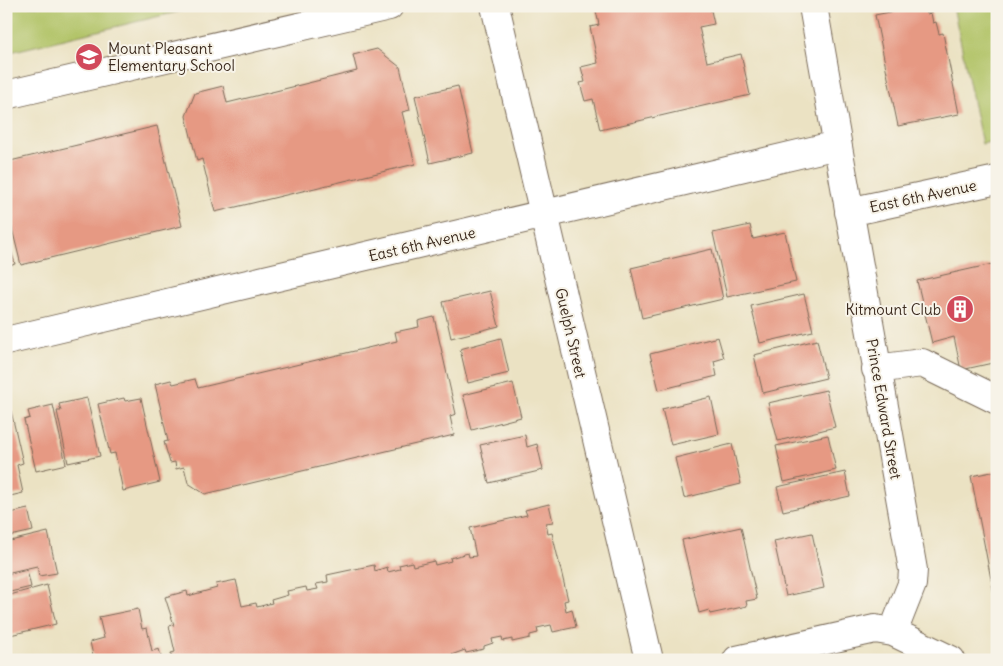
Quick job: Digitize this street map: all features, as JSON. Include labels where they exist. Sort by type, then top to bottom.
[{"type":"street","points":[[6,95],[389,6]]},
{"type":"street","name":"Guelph Street","points":[[495,6],[649,660]]},
{"type":"street","name":"Prince Edward Street","points":[[813,6],[913,570],[912,584],[893,632]]},
{"type":"street","name":"East 6th Avenue","points":[[6,341],[837,145]]},
{"type":"street","name":"East 6th Avenue","points":[[849,212],[997,180]]},
{"type":"street","points":[[876,369],[922,363],[997,400]]},
{"type":"street","points":[[737,660],[875,629],[893,632],[950,660]]},
{"type":"green space","points":[[6,6],[202,6],[6,53]]},
{"type":"green space","points":[[953,6],[997,6],[997,140],[982,144]]},
{"type":"building","points":[[595,6],[710,6],[714,24],[699,27],[707,62],[741,54],[750,95],[600,130],[593,99],[585,101],[580,83],[585,82],[581,67],[598,63],[590,27],[599,25]]},
{"type":"building","points":[[925,6],[927,14],[931,13],[933,23],[936,22],[939,34],[943,33],[959,114],[898,126],[875,15]]},
{"type":"building","points":[[377,49],[400,67],[410,110],[402,112],[415,164],[215,212],[202,159],[197,161],[186,116],[195,93],[223,86],[227,103],[357,71],[353,55]]},
{"type":"building","points":[[458,86],[473,153],[430,163],[415,96]]},
{"type":"building","points":[[157,126],[182,226],[21,265],[6,204],[6,162]]},
{"type":"building","points":[[750,225],[753,239],[785,232],[796,282],[727,297],[713,233]]},
{"type":"building","points":[[6,233],[15,264],[6,266]]},
{"type":"building","points":[[712,249],[723,299],[642,318],[631,268]]},
{"type":"building","name":"Kitmount Club","points":[[997,263],[997,362],[961,370],[954,337],[932,343],[917,281]]},
{"type":"building","points":[[490,291],[499,326],[451,338],[443,302]]},
{"type":"building","points":[[804,294],[813,331],[760,343],[751,306]]},
{"type":"building","points":[[434,317],[456,414],[450,416],[454,435],[205,494],[188,483],[184,467],[176,469],[175,462],[170,463],[164,442],[168,441],[155,384],[171,380],[173,384],[195,379],[198,388],[397,341],[395,332],[419,327],[418,321]]},
{"type":"building","points":[[718,337],[724,358],[714,361],[717,376],[659,390],[650,354]]},
{"type":"building","points":[[501,338],[509,373],[468,383],[460,349]]},
{"type":"building","points":[[817,340],[826,378],[763,393],[754,355]]},
{"type":"building","points":[[513,383],[521,417],[472,430],[463,395]]},
{"type":"building","points":[[826,390],[835,427],[778,441],[768,403]]},
{"type":"building","points":[[711,397],[719,434],[671,445],[662,409]]},
{"type":"building","points":[[87,398],[100,456],[68,463],[57,411],[61,411],[59,404]]},
{"type":"building","points":[[124,398],[125,401],[141,398],[160,482],[123,491],[115,453],[110,454],[98,404]]},
{"type":"building","points":[[53,405],[66,464],[36,471],[24,420],[30,418],[28,411]]},
{"type":"building","points":[[11,411],[23,463],[17,465],[23,493],[6,497],[6,413]]},
{"type":"building","points":[[525,435],[527,447],[537,444],[543,470],[489,483],[480,445]]},
{"type":"building","points":[[828,435],[836,470],[784,482],[776,446]]},
{"type":"building","points":[[732,444],[741,484],[684,498],[675,458]]},
{"type":"building","points":[[997,471],[997,605],[996,605],[971,476]]},
{"type":"building","points":[[845,472],[850,496],[783,511],[777,487]]},
{"type":"building","points":[[549,504],[553,522],[546,523],[548,534],[552,533],[568,600],[564,601],[566,611],[572,609],[576,627],[553,632],[551,625],[537,628],[538,633],[530,635],[530,638],[512,642],[512,639],[503,641],[502,637],[492,639],[493,643],[484,646],[484,649],[466,653],[465,650],[437,660],[172,660],[171,653],[175,652],[169,626],[174,625],[165,597],[187,591],[188,596],[217,588],[216,584],[236,580],[242,606],[256,603],[257,607],[272,603],[271,600],[288,595],[287,591],[306,587],[307,591],[318,589],[316,584],[328,582],[327,575],[374,565],[375,571],[387,567],[388,572],[400,569],[399,565],[412,562],[413,566],[434,561],[435,565],[451,561],[450,558],[468,553],[469,557],[476,556],[470,528],[527,515],[525,510]]},
{"type":"building","points":[[28,509],[33,531],[6,537],[6,514]]},
{"type":"building","points":[[741,527],[757,599],[746,601],[747,606],[710,614],[709,610],[699,613],[682,540]]},
{"type":"building","points":[[48,532],[57,573],[39,576],[37,566],[6,573],[6,542]]},
{"type":"building","points":[[812,533],[824,588],[786,596],[774,541]]},
{"type":"building","points":[[27,570],[31,587],[6,593],[6,575]]},
{"type":"building","points":[[47,585],[56,624],[6,636],[6,596]]},
{"type":"building","points":[[138,609],[142,629],[147,628],[152,651],[159,649],[162,660],[94,660],[90,642],[104,638],[99,617]]},
{"type":"place","name":"Mount Pleasant Elementary School","points":[[89,57]]},
{"type":"place","name":"Kitmount Club","points":[[960,309]]}]
